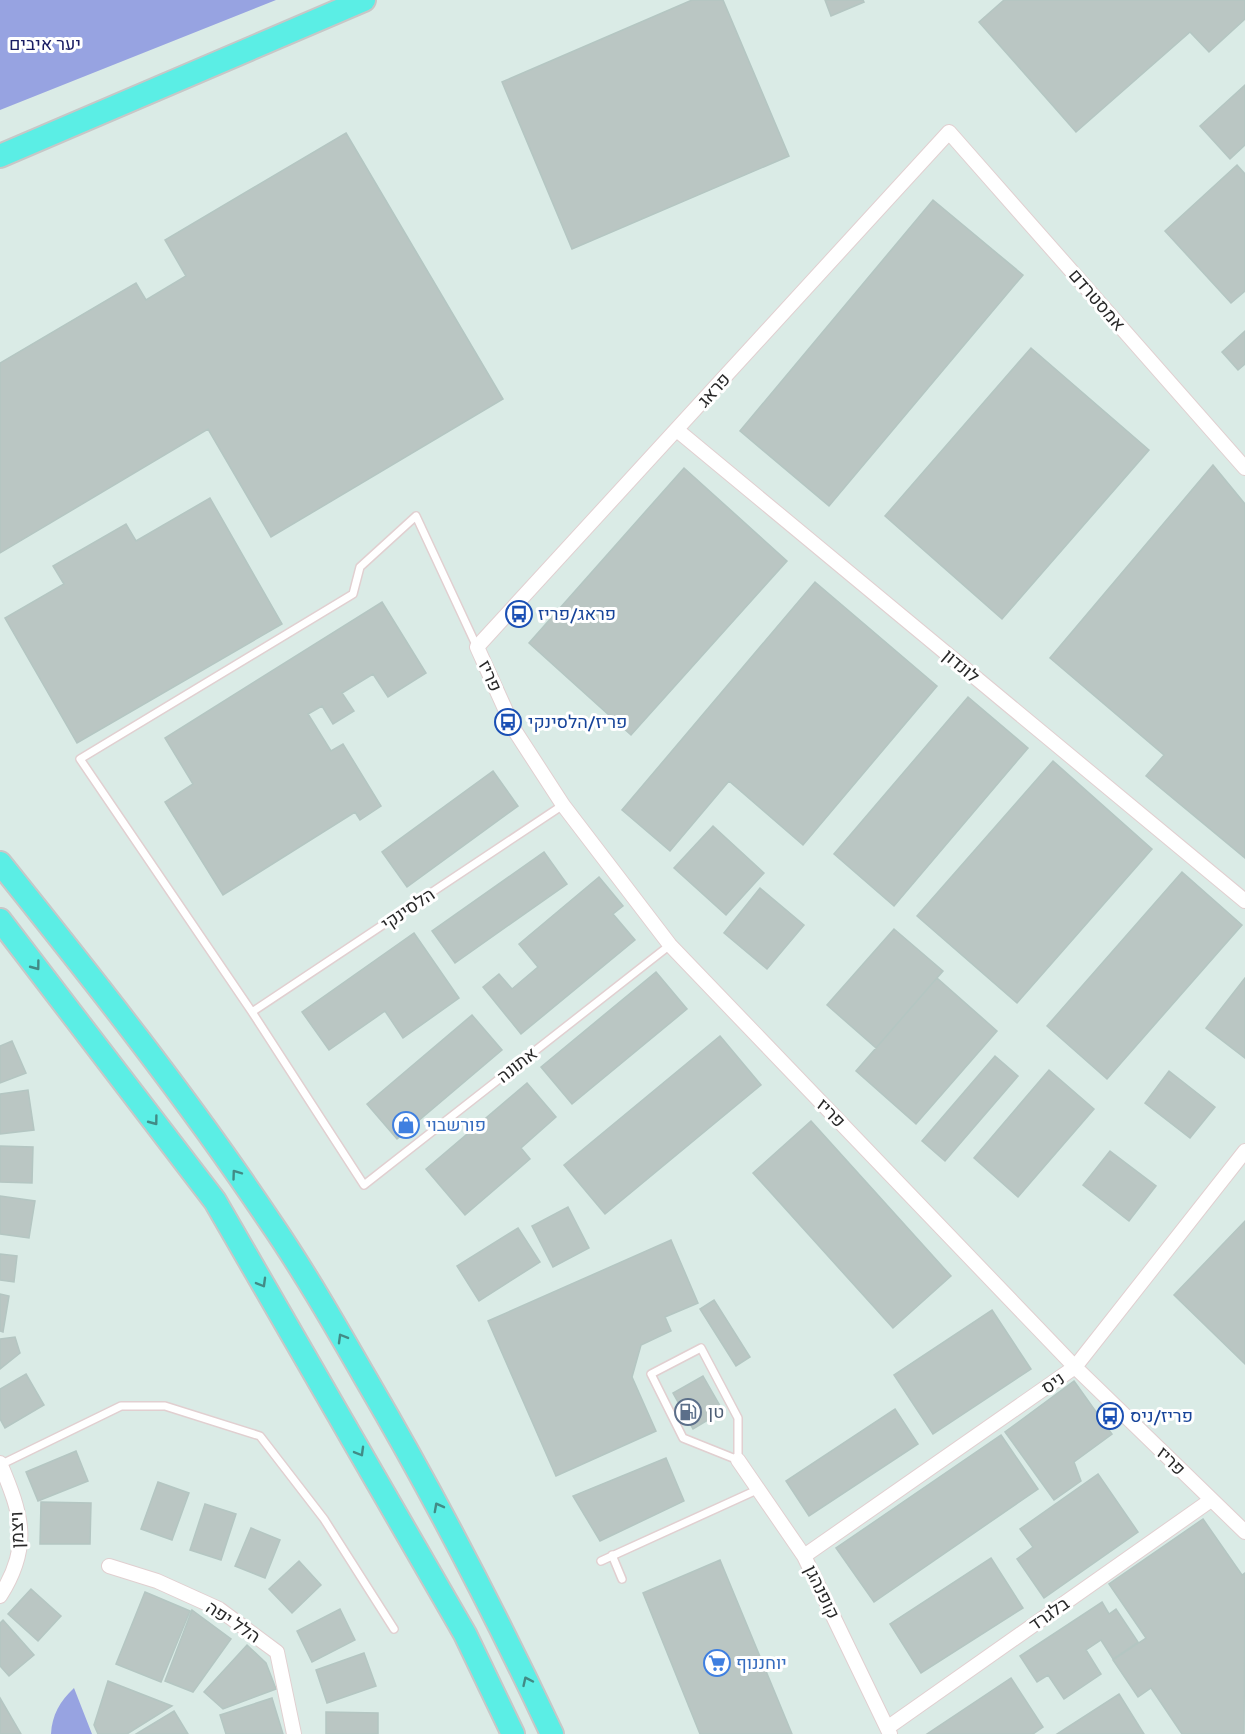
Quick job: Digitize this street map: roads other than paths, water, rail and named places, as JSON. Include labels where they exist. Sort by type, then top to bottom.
[{"type":"main road","points":[[0,156],[364,0]]},
{"type":"main road","points":[[0,141],[154,89]]},
{"type":"main road","points":[[0,863],[108,999],[269,1219],[317,1294],[411,1455],[484,1592],[552,1734]]},
{"type":"main road","points":[[0,920],[215,1201],[465,1634],[513,1734]]},
{"type":"street","name":"פראג","points":[[477,647],[949,132]]},
{"type":"street","name":"אמסטרדם","points":[[949,132],[1245,468]]},
{"type":"street","name":"לונדון","points":[[677,430],[1245,901]]},
{"type":"street","name":"פריז","points":[[477,647],[515,731],[563,805],[670,945],[1076,1367],[1245,1532]]},
{"type":"street","name":"ניס","points":[[804,1556],[1076,1367],[1245,1150]]},
{"type":"street","name":"קופנהגן","points":[[738,1460],[804,1556],[888,1731]]},
{"type":"street","name":"ויצמן","points":[[0,1464],[20,1513],[21,1548],[11,1579],[0,1596]]},
{"type":"street","name":"בלגרד","points":[[888,1731],[1211,1500]]},
{"type":"street","name":"הלל יפה","points":[[109,1566],[157,1581],[219,1609],[277,1652],[294,1734]]},
{"type":"lane","points":[[252,1012],[80,759],[352,594],[360,567],[416,516],[477,647]]},
{"type":"lane","name":"הלסינקי","points":[[252,1012],[563,805]]},
{"type":"lane","name":"אתונה","points":[[252,1012],[364,1185],[670,945]]},
{"type":"lane","points":[[701,1348],[738,1418],[738,1460],[683,1438],[651,1374],[701,1348]]},
{"type":"lane","points":[[0,1464],[121,1406],[165,1406],[260,1436],[324,1518],[394,1629]]},
{"type":"lane","points":[[601,1561],[759,1490]]},
{"type":"lane","points":[[612,1556],[622,1579]]},
{"type":"place","name":"פראג/פריז","points":[[519,614]]},
{"type":"place","name":"פריז/הלסינקי","points":[[508,722]]},
{"type":"place","name":"פורשבוי","points":[[406,1125]]},
{"type":"place","name":"טן","points":[[688,1412]]},
{"type":"place","name":"פריז/ניס","points":[[1110,1416]]},
{"type":"place","name":"יוחננוף","points":[[717,1663]]},
{"type":"park label","name":"יער איבים","points":[[45,44]]}]
